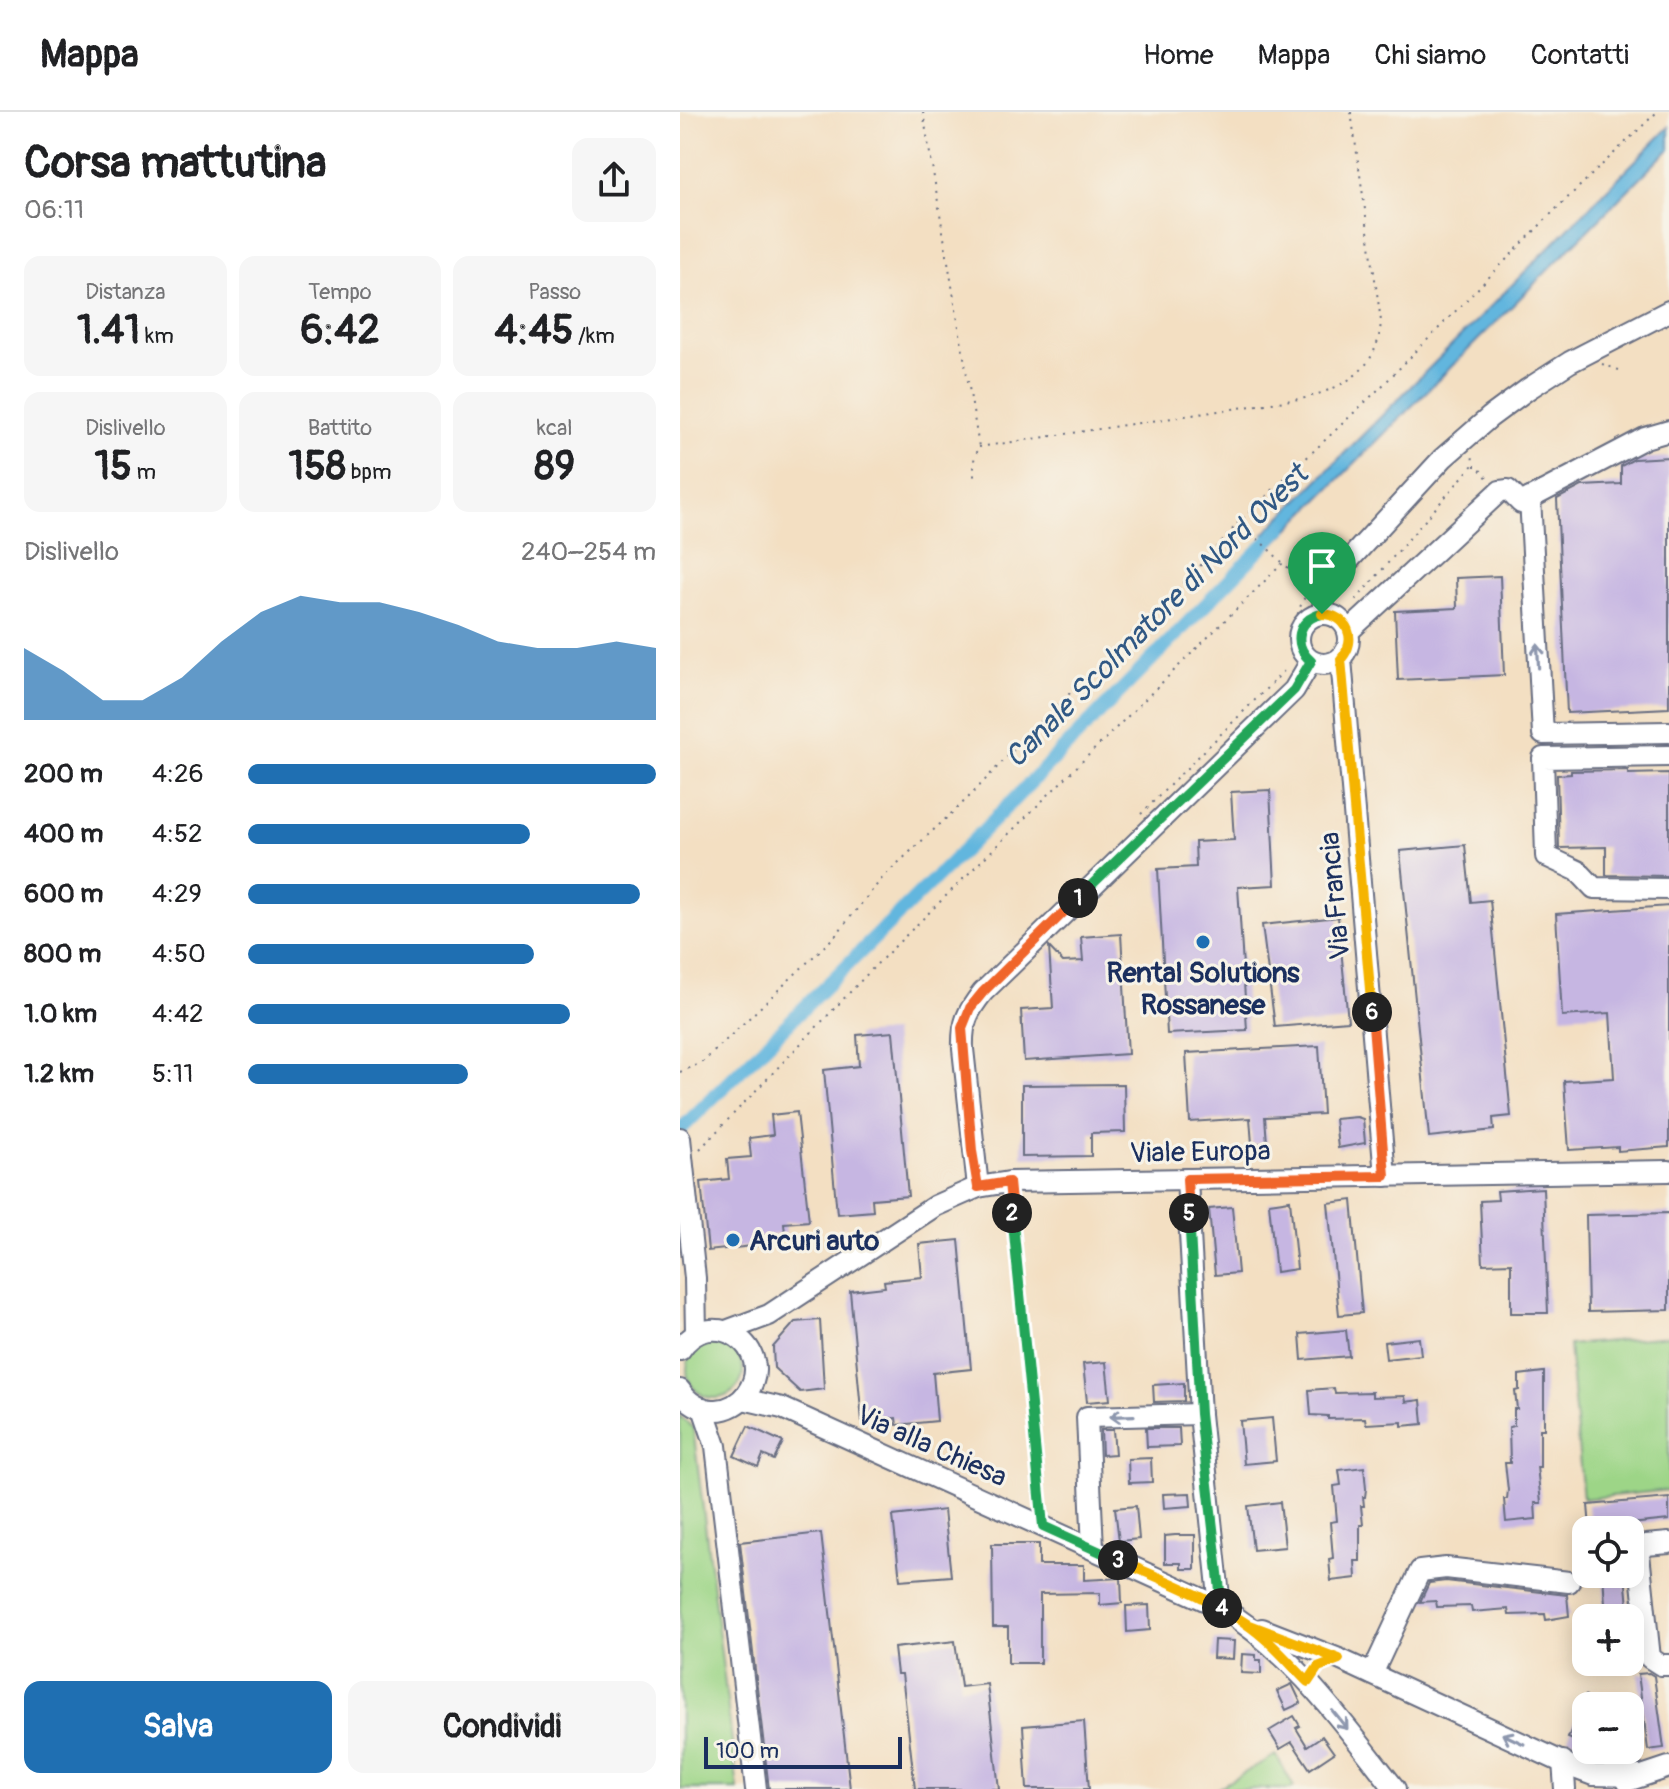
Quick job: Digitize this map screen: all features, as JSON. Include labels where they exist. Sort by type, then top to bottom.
[{"type":"street","points":[[1322,614],[1326,585],[1454,448],[1490,417],[1570,362],[1669,311]]},
{"type":"street","points":[[1349,631],[1502,491],[1521,503],[1645,438],[1669,431]]},
{"type":"street","points":[[1530,498],[1543,734],[1669,732]]},
{"type":"street","points":[[1322,614],[1338,618],[1349,631],[1349,646],[1341,659],[1326,665],[1311,661],[1301,649],[1299,634],[1308,620],[1322,614]]},
{"type":"street","name":"Via Francia","points":[[1341,659],[1385,1176]]},
{"type":"street","points":[[978,1187],[962,1028],[970,1008],[1079,897],[1294,690],[1311,661]]},
{"type":"street","points":[[1669,756],[1543,758],[1546,856],[1578,871],[1594,888],[1669,889]]},
{"type":"street","points":[[681,1153],[695,1278],[708,1312],[724,1330],[736,1335],[751,1352],[755,1365],[754,1379],[719,1428],[716,1446]]},
{"type":"street","name":"Viale Europa","points":[[685,1344],[769,1315],[935,1206],[978,1187],[1009,1182],[1669,1171]]},
{"type":"street","points":[[1187,1179],[1200,1414],[1220,1607]]},
{"type":"street","points":[[685,1344],[695,1278]]},
{"type":"street","points":[[751,1352],[769,1315]]},
{"type":"street","name":"Via alla Chiesa","points":[[754,1379],[782,1408]]},
{"type":"street","points":[[680,1390],[692,1403],[703,1408],[716,1446],[756,1789]]},
{"type":"street","name":"Via alla Chiesa","points":[[703,1408],[715,1410],[735,1404],[782,1408],[1220,1607],[1275,1647],[1308,1682],[1395,1789]]},
{"type":"street","points":[[1093,1549],[1087,1417],[1200,1414]]},
{"type":"street","points":[[1669,1543],[1646,1545],[1639,1554],[1650,1658],[1661,1665],[1669,1665]]},
{"type":"street","points":[[1372,1674],[1420,1571],[1446,1568],[1569,1582]]},
{"type":"street","points":[[1247,1624],[1339,1659],[1593,1775],[1639,1776]]},
{"type":"street","points":[[1308,1682],[1318,1667],[1339,1659]]},
{"type":"street","points":[[1563,1761],[1565,1789]]},
{"type":"street","points":[[1603,1789],[1669,1767]]},
{"type":"path","points":[[923,112],[979,447],[974,460],[974,477]]},
{"type":"path","points":[[979,447],[1305,398],[1344,383],[1361,370],[1374,355],[1380,340],[1381,321],[1351,112]]},
{"type":"path","points":[[680,1072],[703,1062],[835,936],[884,876],[968,798],[1039,723],[1192,575],[1240,521],[1370,397],[1657,112]]},
{"type":"path","points":[[1472,466],[1477,466],[1502,491]]},
{"type":"path","points":[[1240,521],[1295,574],[1306,594]]},
{"type":"path","points":[[681,1153],[1283,563]]},
{"type":"path","points":[[1009,1182],[1043,1526]]},
{"type":"green space","points":[[1669,1336],[1669,1490],[1583,1499],[1569,1345]]},
{"type":"green space","points":[[715,1342],[735,1350],[743,1370],[735,1390],[715,1398],[695,1390],[687,1370],[695,1350]]},
{"type":"green space","points":[[680,1416],[693,1428],[738,1789],[680,1789]]},
{"type":"green space","points":[[1276,1755],[1294,1787],[1216,1789]]},
{"type":"water","points":[[1669,127],[1669,149],[1274,544],[1264,534]]},
{"type":"building","points":[[1669,457],[1669,708],[1567,713],[1557,499],[1582,486],[1621,484],[1621,466],[1634,459]]},
{"type":"building","points":[[1500,576],[1504,675],[1398,680],[1395,611],[1457,608],[1456,578]]},
{"type":"building","points":[[1628,770],[1628,774],[1669,773],[1669,876],[1606,875],[1606,847],[1559,848],[1557,775],[1571,774],[1571,771]]},
{"type":"building","points":[[1270,790],[1275,885],[1238,887],[1247,1030],[1167,1034],[1158,869],[1196,867],[1195,842],[1234,840],[1231,792]]},
{"type":"building","points":[[1465,845],[1471,902],[1490,900],[1511,1116],[1493,1118],[1494,1130],[1429,1137],[1400,851]]},
{"type":"building","points":[[1669,906],[1669,1147],[1618,1151],[1618,1147],[1569,1150],[1564,1081],[1614,1078],[1610,1013],[1562,1016],[1556,914]]},
{"type":"building","points":[[1338,917],[1348,1021],[1275,1027],[1262,925]]},
{"type":"building","points":[[1121,934],[1128,1054],[1024,1061],[1021,1010],[1053,1008],[1049,947],[1063,962],[1083,961],[1081,937]]},
{"type":"building","points":[[893,1032],[908,1196],[872,1199],[873,1211],[837,1214],[824,1070],[859,1066],[857,1035]]},
{"type":"building","points":[[1319,1046],[1323,1114],[1265,1117],[1267,1143],[1252,1144],[1250,1118],[1190,1122],[1186,1053]]},
{"type":"building","points":[[1124,1084],[1125,1132],[1091,1133],[1091,1156],[1022,1157],[1022,1085]]},
{"type":"building","points":[[797,1112],[809,1221],[784,1223],[785,1234],[760,1236],[761,1245],[708,1251],[701,1182],[729,1179],[727,1159],[751,1157],[749,1138],[773,1135],[771,1115]]},
{"type":"building","points":[[1335,1119],[1363,1119],[1365,1143],[1338,1148]]},
{"type":"building","points":[[1543,1188],[1548,1313],[1511,1313],[1511,1263],[1483,1264],[1480,1201],[1498,1200],[1497,1191]]},
{"type":"building","points":[[1290,1200],[1297,1269],[1276,1272],[1269,1203]]},
{"type":"building","points":[[1352,1200],[1362,1313],[1339,1315],[1328,1203]]},
{"type":"building","points":[[1232,1207],[1238,1273],[1215,1275],[1209,1209]]},
{"type":"building","points":[[1669,1213],[1669,1310],[1588,1312],[1586,1215]]},
{"type":"building","points":[[959,1240],[971,1369],[933,1373],[937,1421],[897,1425],[896,1418],[862,1421],[850,1291],[885,1287],[884,1281],[922,1277],[919,1244]]},
{"type":"building","points":[[820,1320],[824,1389],[800,1392],[774,1368],[773,1347],[795,1322]]},
{"type":"building","points":[[1346,1330],[1349,1356],[1302,1360],[1300,1334]]},
{"type":"building","points":[[1419,1338],[1421,1355],[1386,1359],[1384,1342]]},
{"type":"building","points":[[1106,1362],[1110,1400],[1087,1402],[1083,1364]]},
{"type":"building","points":[[1544,1372],[1544,1429],[1540,1429],[1540,1467],[1537,1467],[1541,1503],[1535,1503],[1536,1519],[1506,1522],[1504,1499],[1507,1499],[1508,1490],[1505,1463],[1510,1463],[1509,1427],[1514,1426],[1514,1409],[1517,1409],[1515,1391],[1519,1390],[1519,1375]]},
{"type":"building","points":[[1184,1383],[1184,1401],[1154,1402],[1153,1385]]},
{"type":"building","points":[[1334,1388],[1335,1393],[1372,1392],[1372,1397],[1405,1396],[1406,1402],[1421,1400],[1423,1424],[1366,1424],[1365,1418],[1328,1419],[1328,1416],[1311,1415],[1309,1390]]},
{"type":"building","points":[[1272,1418],[1276,1461],[1244,1464],[1240,1421]]},
{"type":"building","points":[[748,1426],[783,1442],[774,1460],[763,1455],[758,1467],[734,1456]]},
{"type":"building","points":[[1146,1428],[1179,1428],[1180,1446],[1147,1447]]},
{"type":"building","points":[[1101,1430],[1113,1430],[1115,1454],[1102,1455]]},
{"type":"building","points":[[1151,1458],[1152,1482],[1129,1483],[1128,1459]]},
{"type":"building","points":[[1364,1467],[1366,1489],[1364,1506],[1361,1506],[1363,1525],[1360,1525],[1360,1561],[1355,1561],[1356,1578],[1331,1581],[1330,1522],[1337,1521],[1334,1486],[1341,1485],[1339,1470]]},
{"type":"building","points":[[1190,1493],[1191,1506],[1164,1508],[1163,1494]]},
{"type":"building","points":[[1669,1498],[1669,1520],[1644,1523],[1644,1516],[1589,1516],[1588,1505]]},
{"type":"building","points":[[1280,1502],[1285,1547],[1253,1550],[1248,1506]]},
{"type":"building","points":[[1136,1506],[1139,1539],[1119,1541],[1115,1508]]},
{"type":"building","points":[[944,1510],[951,1576],[900,1580],[893,1516]]},
{"type":"building","points":[[821,1533],[850,1789],[769,1789],[740,1542]]},
{"type":"building","points":[[1195,1535],[1195,1569],[1181,1569],[1181,1563],[1165,1563],[1165,1536]]},
{"type":"building","points":[[992,1544],[1039,1544],[1039,1565],[1084,1565],[1084,1580],[1121,1578],[1122,1603],[1100,1605],[1100,1593],[1040,1594],[1040,1663],[1008,1663],[1008,1627],[993,1627]]},
{"type":"building","points":[[1446,1581],[1567,1595],[1569,1616],[1546,1620],[1545,1614],[1509,1615],[1508,1609],[1472,1612],[1471,1606],[1437,1607],[1436,1601],[1420,1602],[1429,1583]]},
{"type":"building","points":[[1604,1588],[1626,1588],[1628,1604],[1605,1604]]},
{"type":"building","points":[[1149,1605],[1150,1630],[1127,1632],[1126,1606]]},
{"type":"building","points":[[1214,1640],[1234,1641],[1233,1659],[1213,1658]]},
{"type":"building","points":[[955,1641],[961,1687],[987,1684],[999,1789],[915,1789],[902,1674],[897,1674],[894,1648]]},
{"type":"building","points":[[1242,1654],[1256,1655],[1256,1660],[1261,1660],[1261,1674],[1241,1673]]},
{"type":"building","points":[[1644,1673],[1654,1676],[1664,1748],[1648,1750],[1644,1692],[1640,1692],[1638,1676]]},
{"type":"building","points":[[1292,1684],[1301,1703],[1286,1710],[1277,1691]]},
{"type":"building","points":[[1294,1716],[1300,1726],[1296,1728],[1307,1746],[1322,1736],[1334,1753],[1310,1769],[1292,1742],[1280,1749],[1269,1731]]},
{"type":"building","points":[[1084,1721],[1089,1789],[1027,1789],[1023,1726]]},
{"type":"waterway","name":"Canale Scolmatore di Nord Ovest","points":[[680,1130],[977,837],[1282,527]]},
{"type":"place","name":"Rental Solutions Rossanese","points":[[1203,942]]},
{"type":"place","name":"Arcuri auto","points":[[733,1240]]},
{"type":"route","points":[[1322,614],[1308,620],[1299,634],[1301,649],[1311,661],[1294,690],[983,992],[970,1008],[962,1028],[978,1187],[1009,1182],[1043,1526],[1220,1607],[1275,1647],[1308,1682],[1318,1667],[1339,1659],[1247,1624],[1220,1607],[1200,1414],[1187,1179],[1385,1176],[1341,659],[1350,638],[1345,623],[1331,614],[1322,614]]}]
